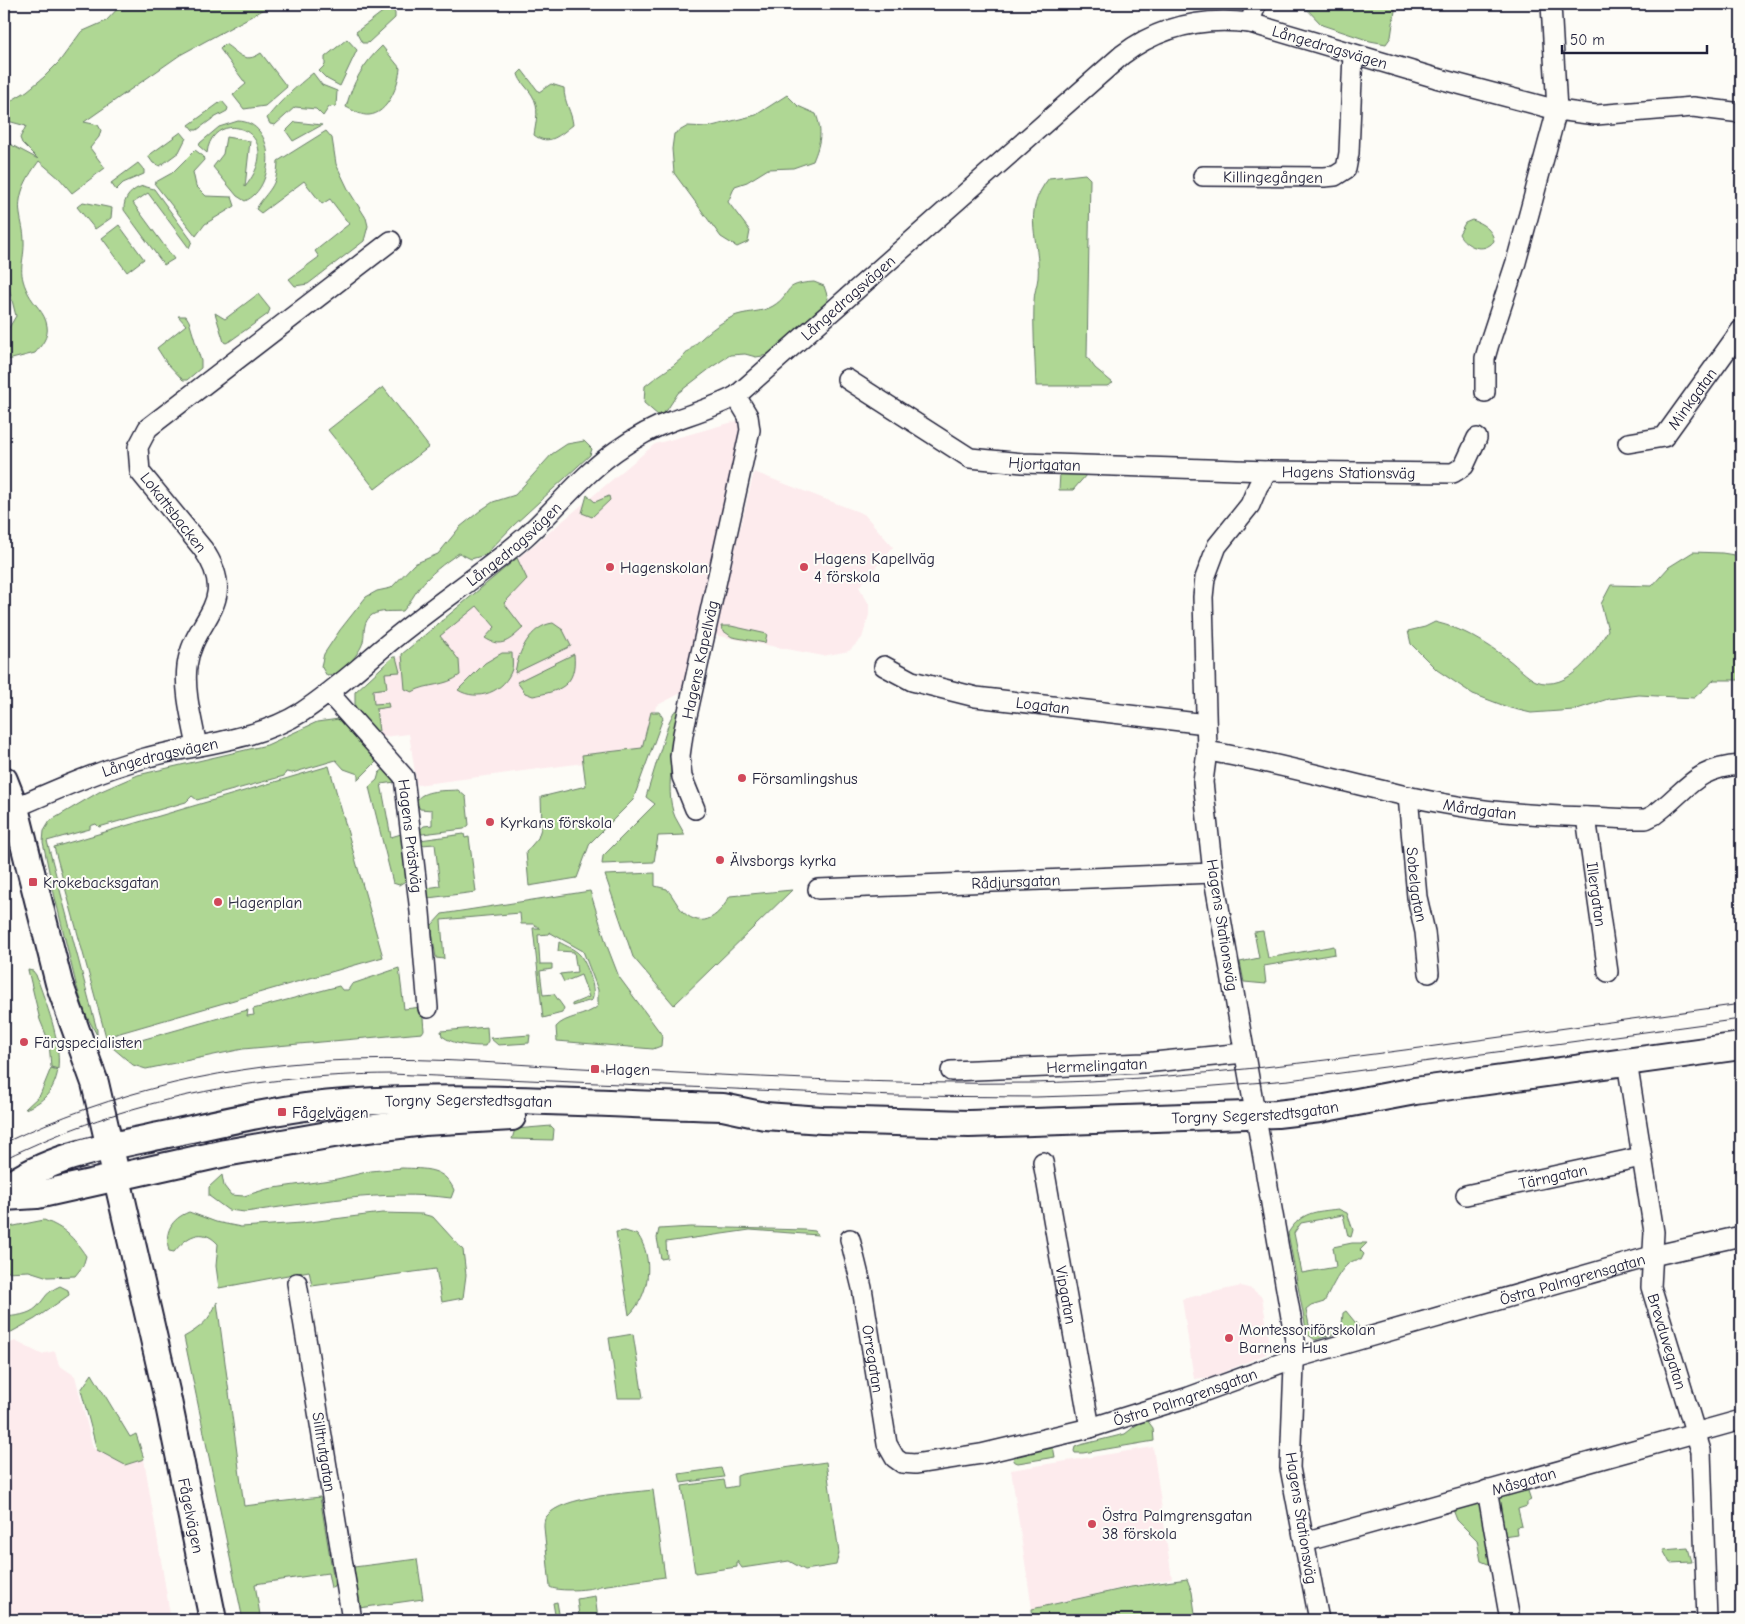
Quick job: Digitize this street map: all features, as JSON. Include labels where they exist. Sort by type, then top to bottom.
[{"type":"street","points":[[1250,23],[1256,4]]},
{"type":"street","points":[[1484,392],[1485,358],[1516,262],[1557,110],[1551,4]]},
{"type":"street","name":"Långedragsvägen","points":[[9,810],[106,770],[274,726],[300,713],[329,693],[405,630],[463,587],[524,537],[599,464],[615,452],[641,434],[718,405],[736,396],[1138,43],[1164,30],[1183,25],[1228,20],[1250,23],[1353,54],[1557,110],[1596,115],[1693,106],[1741,113]]},
{"type":"street","name":"Killingegången","points":[[1203,176],[1324,177],[1334,176],[1346,169],[1350,153],[1353,54]]},
{"type":"street","name":"Lokattsbacken","points":[[197,746],[188,696],[187,664],[197,637],[214,607],[218,584],[210,559],[203,548],[140,472],[138,447],[148,428],[391,241]]},
{"type":"street","name":"Minkgatan","points":[[1628,444],[1664,437],[1741,330]]},
{"type":"street","name":"Hjortgatan","points":[[847,379],[970,458],[1023,464],[1268,471]]},
{"type":"street","name":"Hagens Kapellväg","points":[[695,809],[682,777],[680,756],[691,696],[750,430],[748,416],[736,396]]},
{"type":"street","name":"Hagens Stationsväg","points":[[1319,1620],[1290,1468],[1295,1340],[1213,873],[1203,782],[1207,751],[1202,615],[1205,578],[1217,546],[1250,505],[1258,486],[1268,471],[1453,473],[1464,466],[1477,438]]},
{"type":"street","name":"Logatan","points":[[884,666],[912,681],[976,697],[1206,724]]},
{"type":"street","name":"Hagens Prästväg","points":[[329,693],[404,778],[420,912],[428,1008]]},
{"type":"street","name":"Mårdgatan","points":[[1207,751],[1254,758],[1408,796],[1478,809],[1646,818],[1664,808],[1679,792],[1702,774],[1724,766],[1741,765]]},
{"type":"street","points":[[4,780],[9,810],[59,982],[95,1083],[109,1147]]},
{"type":"street","name":"Sobelgatan","points":[[1408,796],[1415,879],[1425,932],[1429,973]]},
{"type":"street","name":"Illergatan","points":[[1586,816],[1608,972]]},
{"type":"street","name":"Rådjursgatan","points":[[818,889],[967,881],[1213,873]]},
{"type":"street","name":"Torgny Segerstedtsgatan","points":[[4,1189],[42,1165],[109,1147],[232,1120],[352,1102],[415,1100],[723,1107],[765,1116],[822,1120],[969,1124],[1256,1115],[1320,1109],[1415,1091],[1741,1046]]},
{"type":"street","name":"Hermelingatan","points":[[951,1071],[1144,1062],[1244,1053]]},
{"type":"street","name":"Brevduvegatan","points":[[1627,1062],[1654,1232],[1652,1287],[1701,1451],[1707,1620]]},
{"type":"street","name":"Torgny Segerstedtsgatan","points":[[4,1197],[37,1195],[275,1143],[424,1122],[546,1116],[722,1122],[765,1116]]},
{"type":"street","name":"Fågelvägen","points":[[109,1147],[166,1391],[213,1620]]},
{"type":"street","name":"Tärngatan","points":[[1466,1195],[1641,1157]]},
{"type":"street","name":"Vipgatan","points":[[1043,1162],[1090,1428]]},
{"type":"street","name":"Östra Palmgrensgatan","points":[[915,1464],[981,1454],[1090,1428],[1189,1397],[1295,1358],[1652,1256],[1741,1236]]},
{"type":"street","name":"Orregatan","points":[[850,1239],[862,1288],[887,1444],[895,1458],[902,1463],[915,1464]]},
{"type":"street","name":"Silltrutgatan","points":[[297,1283],[352,1620]]},
{"type":"street","name":"Måsgatan","points":[[1304,1542],[1741,1420]]},
{"type":"street","points":[[1487,1490],[1510,1620]]},
{"type":"shaded area","name":"Hagenskolan","points":[[740,420],[744,427],[683,692],[656,706],[645,755],[417,785],[409,734],[375,738],[361,689],[655,444]]},
{"type":"shaded area","name":"Hagens Kapellväg 4 förskola","points":[[754,472],[864,514],[893,547],[859,587],[869,604],[869,615],[862,638],[849,651],[823,656],[714,635]]},
{"type":"shaded area","name":"Montessoriförskolan Barnens Hus","points":[[1241,1286],[1252,1289],[1262,1297],[1270,1345],[1266,1354],[1212,1377],[1194,1379],[1182,1299]]},
{"type":"shaded area","points":[[15,1341],[41,1354],[55,1351],[59,1365],[75,1376],[93,1448],[125,1465],[144,1459],[171,1620],[4,1620],[4,1346]]},
{"type":"shaded area","name":"Östra Palmgrensgatan 38 förskola","points":[[1153,1447],[1172,1579],[1131,1586],[1032,1609],[1011,1470]]},
{"type":"green space","points":[[122,4],[274,4],[180,55],[84,122],[98,125],[101,130],[99,137],[90,148],[105,168],[72,193],[60,179],[39,161],[27,179],[20,199],[20,214],[24,233],[22,278],[28,293],[46,321],[47,334],[35,353],[4,361],[4,336],[16,316],[4,269],[4,141],[38,159],[22,143],[20,138],[26,126],[4,120],[4,105],[27,91],[44,77],[59,62],[81,32],[106,21]]},
{"type":"green space","points":[[1302,4],[1396,4],[1391,37],[1386,44],[1370,41],[1322,25]]},
{"type":"green space","points":[[389,7],[395,13],[395,18],[368,43],[362,43],[356,32]]},
{"type":"green space","points":[[347,39],[357,50],[340,86],[327,79],[319,71],[325,65],[325,57]]},
{"type":"green space","points":[[225,44],[246,58],[261,53],[287,87],[265,106],[244,109],[233,95],[246,84],[220,49]]},
{"type":"green space","points":[[382,46],[400,68],[395,90],[382,109],[369,115],[360,114],[346,107],[355,81],[369,60]]},
{"type":"green space","points":[[522,70],[539,92],[551,84],[564,88],[573,125],[555,138],[545,140],[534,135],[537,115],[536,104],[519,77],[518,74]]},
{"type":"green space","points":[[313,73],[322,85],[337,91],[336,106],[329,107],[323,116],[316,109],[295,107],[275,125],[270,124],[267,118],[272,111]]},
{"type":"green space","points":[[787,95],[798,106],[816,114],[820,132],[817,149],[813,161],[793,168],[768,169],[747,182],[735,186],[728,202],[750,231],[748,242],[737,247],[721,237],[674,173],[672,149],[674,134],[688,126],[708,127],[756,115]]},
{"type":"green space","points":[[222,101],[228,108],[227,111],[197,130],[193,130],[189,125]]},
{"type":"green space","points":[[238,121],[251,124],[260,132],[266,143],[268,156],[267,170],[262,183],[255,194],[245,201],[237,196],[213,167],[223,154],[226,137],[250,141],[245,187],[257,167],[259,151],[254,139],[245,131],[234,127],[222,130],[212,138],[207,153],[199,146],[219,127]]},
{"type":"green space","points":[[295,122],[322,125],[293,141],[286,131]]},
{"type":"green space","points":[[326,131],[332,138],[336,164],[349,191],[366,218],[368,226],[364,241],[308,284],[295,286],[289,279],[319,257],[315,251],[349,224],[330,199],[322,204],[304,181],[261,213],[256,209],[274,183],[278,161]]},
{"type":"green space","points":[[181,132],[186,138],[179,152],[160,166],[153,163],[148,156]]},
{"type":"green space","points":[[195,150],[203,156],[204,160],[193,172],[196,186],[206,196],[232,197],[235,206],[205,224],[196,236],[154,183],[172,173]]},
{"type":"green space","points":[[138,163],[144,170],[144,174],[123,183],[116,190],[111,183]]},
{"type":"green space","points":[[1085,174],[1090,179],[1087,357],[1095,368],[1113,383],[1107,386],[1036,386],[1034,295],[1038,278],[1038,264],[1034,227],[1035,203],[1040,191],[1049,178]]},
{"type":"green space","points":[[143,186],[154,189],[192,241],[189,248],[148,193],[133,203],[174,259],[164,265],[124,210],[125,202],[129,195],[135,189]]},
{"type":"green space","points":[[83,202],[112,208],[111,218],[95,229],[77,207]]},
{"type":"green space","points":[[1472,220],[1483,225],[1492,234],[1494,241],[1490,245],[1480,248],[1475,247],[1462,239],[1459,234],[1465,223]]},
{"type":"green space","points":[[119,225],[144,259],[127,272],[102,238]]},
{"type":"green space","points":[[814,282],[824,286],[828,298],[824,307],[769,355],[756,357],[745,354],[730,355],[678,393],[667,410],[659,416],[644,403],[645,386],[678,362],[718,325],[737,315],[769,308],[779,301],[792,287]]},
{"type":"green space","points":[[258,294],[270,309],[268,314],[230,341],[224,342],[215,313],[225,319]]},
{"type":"green space","points":[[178,316],[186,316],[189,321],[201,361],[201,368],[187,380],[183,380],[166,362],[157,348],[186,325]]},
{"type":"green space","points":[[383,387],[429,447],[375,489],[328,430]]},
{"type":"green space","points":[[584,441],[592,449],[590,455],[514,525],[485,555],[471,559],[459,553],[428,578],[403,611],[375,613],[372,615],[366,622],[363,643],[355,656],[342,670],[327,676],[321,666],[324,654],[366,597],[377,591],[391,588],[414,564],[438,554],[460,527],[481,510],[493,502],[515,495],[552,454],[567,444]]},
{"type":"green space","points":[[1060,473],[1087,474],[1073,490],[1059,490]]},
{"type":"green space","points":[[587,495],[595,502],[609,496],[610,500],[592,517],[582,513]]},
{"type":"green space","points":[[1693,552],[1741,556],[1741,680],[1714,680],[1694,698],[1639,695],[1608,699],[1574,710],[1531,713],[1510,708],[1473,694],[1437,670],[1411,644],[1408,631],[1425,627],[1435,622],[1465,632],[1483,642],[1536,681],[1548,683],[1559,681],[1579,669],[1596,649],[1608,630],[1601,604],[1611,585],[1652,586],[1669,567]]},
{"type":"green space","points":[[517,558],[527,579],[504,603],[523,628],[505,642],[496,643],[491,641],[485,638],[495,627],[477,606],[440,636],[459,660],[460,675],[454,679],[412,692],[405,689],[402,654]]},
{"type":"green space","points":[[553,623],[563,630],[571,646],[515,673],[526,641],[538,629]]},
{"type":"green space","points":[[721,626],[731,626],[767,634],[765,643],[732,637],[722,630]]},
{"type":"green space","points":[[502,653],[512,653],[512,669],[503,684],[490,693],[482,695],[473,695],[458,690],[485,663]]},
{"type":"green space","points":[[574,654],[573,673],[565,685],[559,689],[533,696],[525,693],[517,682]]},
{"type":"green space","points":[[393,657],[396,657],[400,672],[385,673],[387,688],[373,690],[374,704],[388,703],[389,707],[376,709],[379,731],[376,731],[355,709],[355,692]]},
{"type":"green space","points":[[682,708],[672,763],[670,793],[675,817],[685,835],[658,836],[654,862],[602,864],[603,856],[655,804],[646,797],[669,722],[674,712]]},
{"type":"green space","points":[[651,712],[659,712],[663,718],[633,800],[590,843],[577,878],[529,886],[526,852],[538,838],[542,825],[541,797],[586,786],[582,755],[642,748]]},
{"type":"green space","points":[[339,719],[378,760],[358,780],[358,774],[344,769],[336,760],[292,773],[286,772],[284,776],[197,800],[192,796],[186,802],[99,827],[96,824],[90,826],[90,829],[47,841],[97,1035],[85,1013],[76,984],[51,881],[43,842],[44,831],[50,821],[99,792],[138,775],[267,745],[317,722]]},
{"type":"green space","name":"Hagenplan","points":[[329,766],[383,957],[106,1037],[54,847]]},
{"type":"green space","points":[[385,768],[395,782],[381,784],[391,837],[401,834],[407,880],[399,885],[393,883],[369,787],[377,780],[379,773]]},
{"type":"green space","points":[[458,790],[466,797],[469,825],[464,829],[422,834],[418,831],[424,826],[432,825],[432,810],[420,809],[416,802],[419,798],[428,793]]},
{"type":"green space","points":[[464,834],[465,838],[469,837],[476,892],[428,898],[426,888],[440,886],[435,844],[421,845],[420,840]]},
{"type":"green space","points":[[655,873],[655,886],[667,889],[683,912],[691,918],[698,920],[711,918],[721,909],[730,896],[792,890],[674,1005],[633,957],[605,875]]},
{"type":"green space","points":[[590,891],[619,977],[662,1035],[661,1046],[653,1049],[557,1041],[556,1027],[560,1023],[593,1010],[598,1006],[598,990],[583,951],[549,932],[549,934],[538,935],[540,964],[552,964],[552,969],[540,971],[543,995],[554,994],[564,1008],[562,1013],[543,1018],[533,928],[540,928],[533,924],[521,924],[520,913],[441,920],[444,959],[436,958],[431,926],[442,914]]},
{"type":"green space","points":[[1263,931],[1268,958],[1334,946],[1335,954],[1264,966],[1266,984],[1244,982],[1240,962],[1259,958],[1254,932]]},
{"type":"green space","points":[[559,942],[576,951],[583,959],[592,984],[592,1000],[572,1006],[572,1004],[589,997],[581,975],[564,982],[560,974],[577,972],[574,952],[558,951]]},
{"type":"green space","points":[[399,968],[404,1009],[422,1007],[424,1030],[422,1033],[243,1049],[146,1069],[133,1065],[113,1048],[248,1010],[247,1016],[254,1015],[253,1009],[339,986],[342,990],[348,990],[352,984]]},
{"type":"green space","points":[[28,970],[33,971],[36,975],[52,1021],[57,1045],[58,1069],[51,1067],[49,1042],[40,1020]]},
{"type":"green space","points":[[487,1027],[488,1041],[485,1046],[457,1043],[442,1036],[441,1031]]},
{"type":"green space","points":[[530,1035],[529,1043],[498,1045],[490,1038]]},
{"type":"green space","points":[[51,1068],[58,1070],[51,1090],[38,1103],[25,1109],[40,1095]]},
{"type":"green space","points":[[551,1126],[554,1129],[553,1140],[512,1139],[515,1129]]},
{"type":"green space","points":[[402,1168],[426,1169],[439,1173],[450,1182],[454,1190],[451,1198],[400,1195],[374,1196],[245,1212],[228,1210],[209,1196],[209,1187],[222,1175],[224,1186],[231,1195],[244,1196],[267,1189],[337,1179],[371,1171]]},
{"type":"green space","points":[[1338,1209],[1347,1213],[1353,1230],[1351,1237],[1348,1236],[1343,1215],[1301,1223],[1294,1233],[1302,1273],[1336,1267],[1333,1247],[1352,1243],[1367,1243],[1360,1250],[1364,1254],[1361,1260],[1349,1263],[1343,1269],[1324,1302],[1311,1306],[1306,1310],[1309,1325],[1316,1333],[1336,1329],[1342,1325],[1343,1313],[1346,1311],[1359,1327],[1315,1340],[1307,1334],[1288,1233],[1298,1220],[1310,1214]]},
{"type":"green space","points":[[189,1212],[216,1222],[241,1227],[302,1223],[382,1213],[422,1214],[433,1217],[463,1250],[466,1275],[463,1298],[442,1302],[436,1269],[312,1286],[309,1271],[219,1288],[216,1266],[218,1244],[212,1239],[200,1235],[194,1236],[184,1242],[174,1252],[169,1251],[167,1238],[170,1227],[178,1218]]},
{"type":"green space","points":[[44,1220],[63,1230],[77,1243],[86,1256],[83,1266],[75,1276],[48,1277],[29,1271],[4,1272],[4,1228]]},
{"type":"green space","points":[[691,1227],[805,1230],[815,1231],[818,1235],[750,1230],[666,1242],[667,1258],[661,1259],[657,1238],[659,1229]]},
{"type":"green space","points":[[625,1231],[638,1235],[643,1245],[648,1266],[642,1297],[629,1315],[616,1232]]},
{"type":"green space","points":[[60,1286],[68,1290],[69,1295],[35,1319],[4,1336],[4,1317],[30,1312],[49,1293]]},
{"type":"green space","points":[[217,1302],[244,1506],[320,1497],[335,1587],[331,1588],[328,1573],[255,1584],[260,1615],[243,1620],[184,1337],[204,1323]]},
{"type":"green space","points":[[633,1334],[643,1398],[618,1398],[609,1338]]},
{"type":"green space","points":[[92,1374],[130,1437],[136,1434],[144,1459],[125,1465],[97,1450],[81,1390]]},
{"type":"green space","points":[[1147,1420],[1153,1428],[1154,1441],[1083,1453],[1075,1453],[1074,1451],[1075,1447],[1080,1445],[1125,1434],[1139,1423]]},
{"type":"green space","points":[[1053,1446],[1055,1457],[1018,1463],[1013,1461],[1014,1456]]},
{"type":"green space","points":[[826,1462],[839,1553],[836,1565],[805,1570],[789,1561],[742,1568],[737,1561],[737,1567],[695,1573],[682,1486],[724,1480],[726,1488],[737,1486],[737,1476],[742,1474]]},
{"type":"green space","points":[[721,1468],[724,1477],[681,1483],[679,1474]]},
{"type":"green space","points":[[1526,1485],[1531,1500],[1527,1502],[1527,1506],[1518,1509],[1522,1526],[1516,1527],[1517,1534],[1503,1536],[1496,1499],[1501,1493]]},
{"type":"green space","points":[[653,1490],[665,1577],[582,1589],[560,1590],[550,1587],[544,1527],[547,1516],[555,1509],[581,1500],[612,1494]]},
{"type":"green space","points":[[1480,1501],[1491,1562],[1488,1564],[1481,1561],[1477,1540],[1457,1520],[1452,1507]]},
{"type":"green space","points":[[1688,1548],[1692,1562],[1670,1563],[1663,1550]]},
{"type":"green space","points":[[417,1559],[423,1599],[359,1608],[354,1567]]},
{"type":"green space","points":[[1187,1579],[1192,1592],[1196,1620],[1033,1620],[1032,1609],[1131,1587]]},
{"type":"green space","points":[[595,1596],[598,1619],[556,1620],[553,1603],[557,1602],[560,1619],[579,1616],[577,1599]]},
{"type":"tram line","points":[[4,1143],[87,1109],[174,1083],[218,1074],[308,1062],[384,1059],[476,1062],[869,1081],[978,1083],[1083,1081],[1184,1075],[1334,1059],[1741,1004]]},
{"type":"tram line","points":[[4,1159],[98,1120],[145,1106],[241,1085],[290,1079],[340,1075],[391,1074],[894,1096],[1036,1097],[1102,1095],[1289,1080],[1741,1019]]},
{"type":"place","name":"Hagenskolan","points":[[610,567]]},
{"type":"place","name":"Hagens Kapellväg 4 förskola","points":[[804,567]]},
{"type":"place","name":"Församlingshus","points":[[742,778]]},
{"type":"place","name":"Kyrkans förskola","points":[[490,822]]},
{"type":"place","name":"Älvsborgs kyrka","points":[[720,860]]},
{"type":"place","name":"Krokebacksgatan","points":[[33,882]]},
{"type":"place","name":"Hagenplan","points":[[218,902]]},
{"type":"place","name":"Färgspecialisten","points":[[24,1042]]},
{"type":"place","name":"Hagen","points":[[595,1069]]},
{"type":"place","name":"Fågelvägen","points":[[282,1112]]},
{"type":"place","name":"Montessoriförskolan Barnens Hus","points":[[1229,1338]]},
{"type":"place","name":"Östra Palmgrensgatan 38 förskola","points":[[1092,1524]]}]
